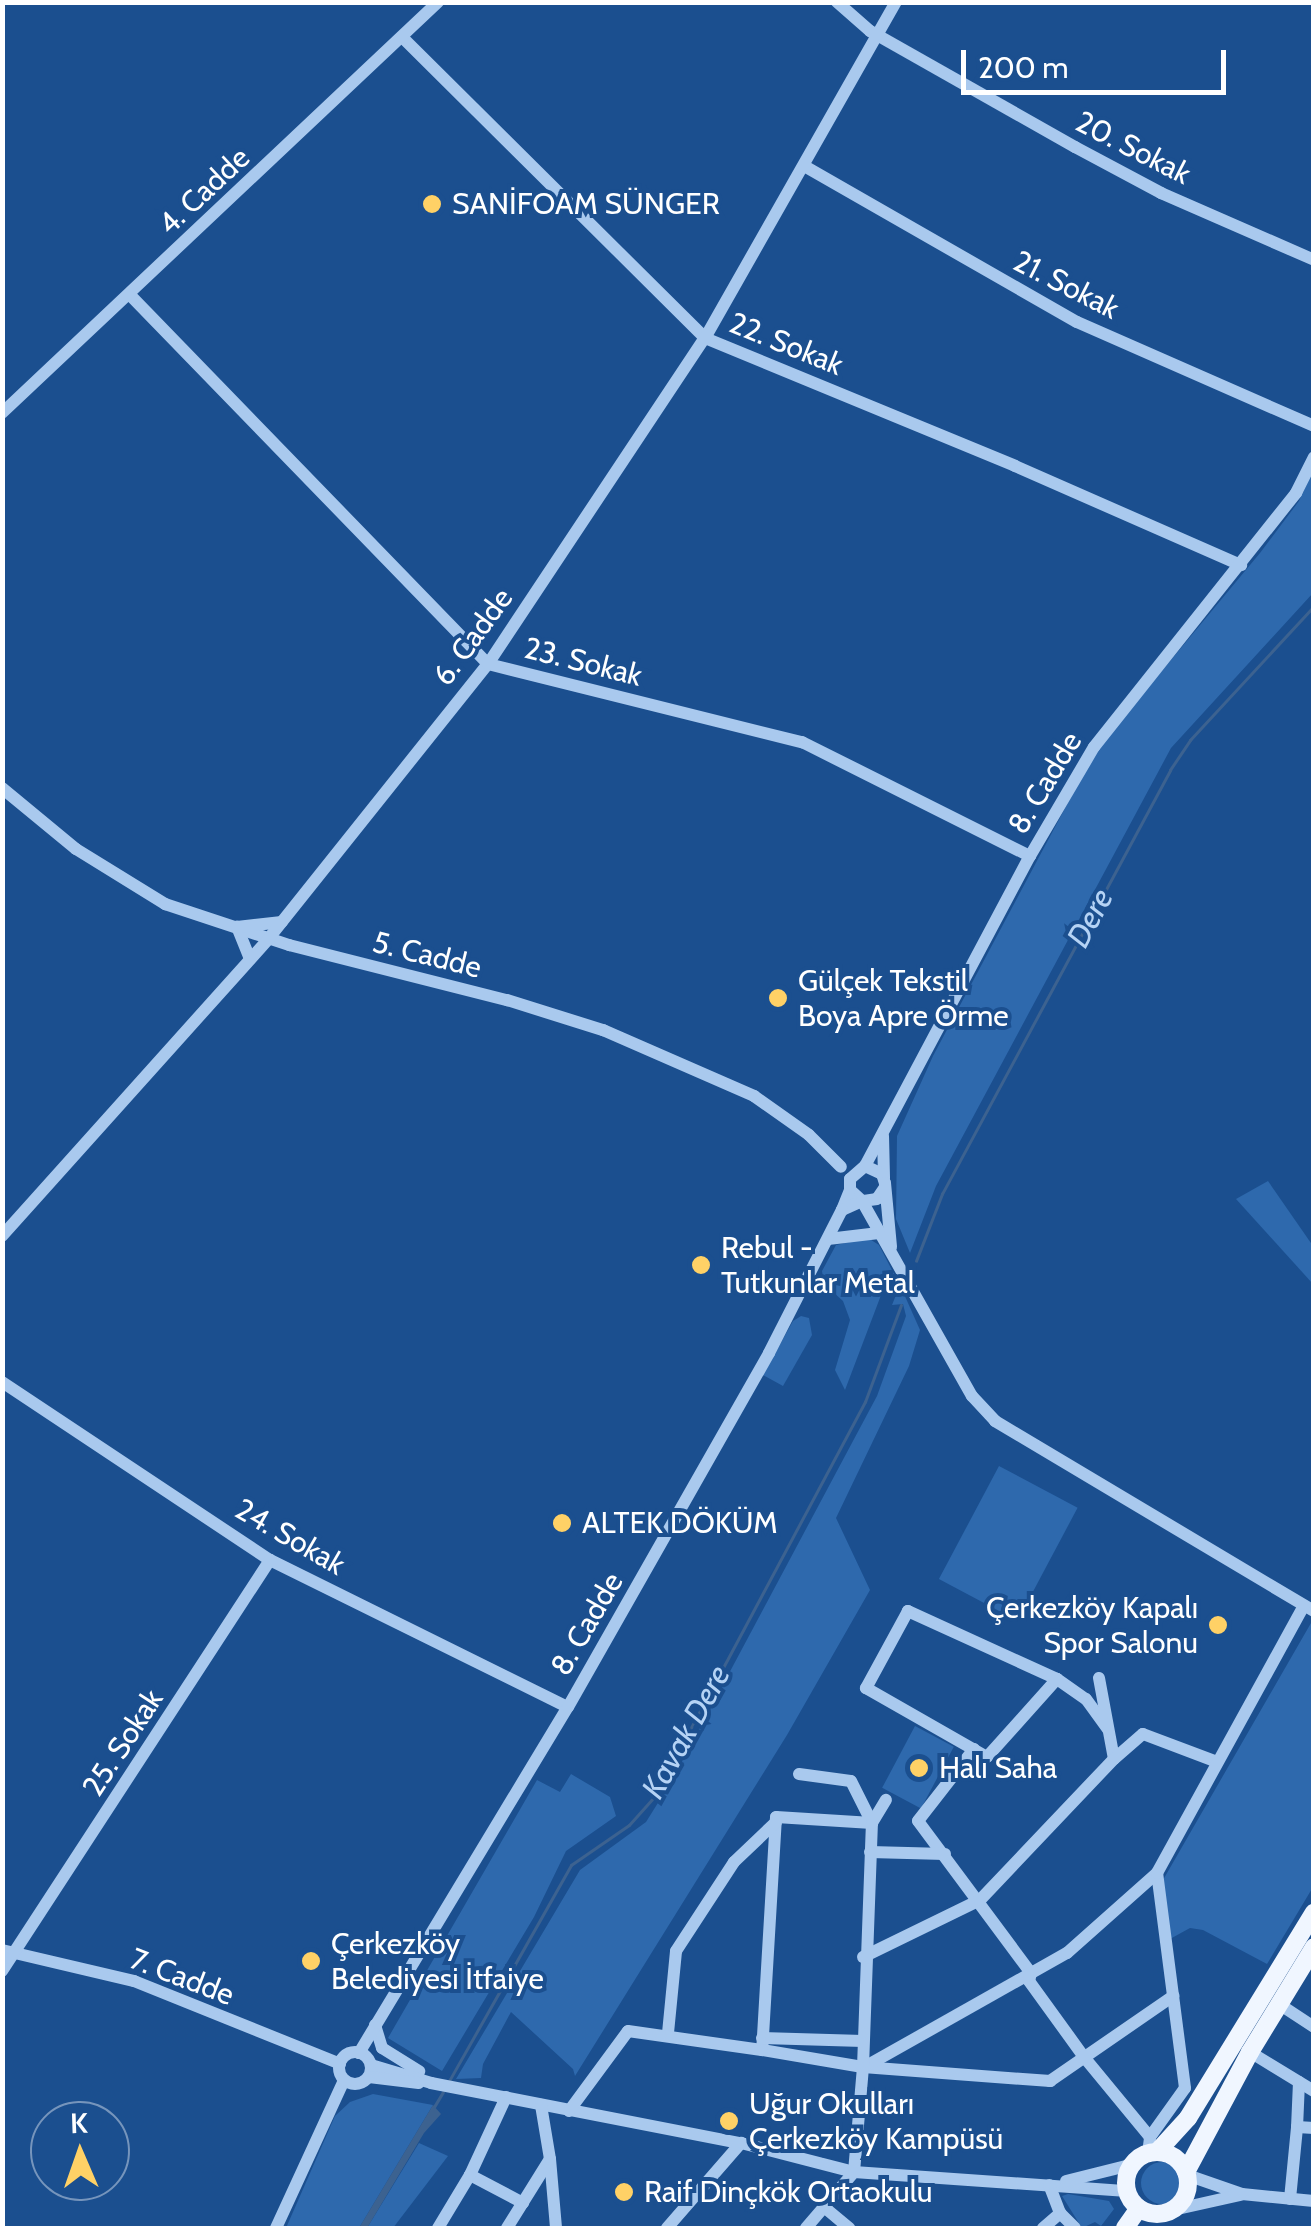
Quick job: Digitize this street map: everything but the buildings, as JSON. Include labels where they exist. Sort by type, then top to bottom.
[{"type":"main road","points":[[1156,2211],[1128,2191],[1147,2152],[1188,2118],[1271,2000],[1314,1912]]},
{"type":"main road","points":[[1283,1979],[1314,1948]]},
{"type":"main road","points":[[1125,2228],[1186,2195],[1186,2173],[1250,2052],[1271,2000]]},
{"type":"main road","points":[[1147,2152],[1176,2158],[1186,2173]]},
{"type":"main road","points":[[1140,2228],[1156,2211]]},
{"type":"street","name":"4. Cadde","points":[[2,414],[438,2]]},
{"type":"street","name":"20. Sokak","points":[[836,2],[878,35],[1161,193],[1314,260]]},
{"type":"street","name":"6. Cadde","points":[[2,1236],[286,918],[488,664],[706,338],[896,2]]},
{"type":"street","name":"22. Sokak","points":[[402,37],[706,338],[938,433],[1241,566]]},
{"type":"street","name":"21. Sokak","points":[[806,167],[1077,322],[1314,426]]},
{"type":"street","name":"23. Sokak","points":[[130,295],[488,664],[802,742],[1030,856]]},
{"type":"street","name":"8. Cadde","points":[[854,1167],[882,1134],[1030,856],[1094,747],[1241,566],[1296,493],[1314,457]]},
{"type":"street","name":"5. Cadde","points":[[2,788],[76,849],[145,894],[295,947],[507,1000],[603,1030],[754,1096],[854,1167]]},
{"type":"street","points":[[250,959],[237,927],[286,918],[295,947]]},
{"type":"street","points":[[882,1134],[892,1255]]},
{"type":"street","points":[[842,1210],[862,1200],[876,1198],[884,1183],[879,1170],[854,1167],[850,1187],[862,1200],[972,1396],[995,1421],[1309,1608],[1157,1872],[1067,1953],[864,2067]]},
{"type":"street","name":"8. Cadde","points":[[359,2052],[568,1707],[769,1354],[850,1187]]},
{"type":"street","points":[[828,1238],[878,1233]]},
{"type":"street","name":"24. Sokak","points":[[2,1382],[270,1560],[568,1707]]},
{"type":"street","name":"25. Sokak","points":[[2,1971],[9,1951],[270,1560]]},
{"type":"street","points":[[1057,1680],[987,1757],[866,1688],[908,1612],[1057,1680],[1086,1698],[1108,1728]]},
{"type":"street","points":[[1098,1678],[1114,1760]]},
{"type":"street","points":[[863,1957],[980,1900],[1114,1760],[1144,1734],[1217,1762]]},
{"type":"street","points":[[974,1749],[918,1821],[1032,1972]]},
{"type":"street","points":[[800,1774],[851,1781],[872,1823]]},
{"type":"street","points":[[806,2228],[854,2172],[864,2067],[863,1957],[872,1823],[886,1800]]},
{"type":"street","points":[[668,2033],[676,1951],[734,1862],[776,1818],[872,1823]]},
{"type":"street","points":[[762,2044],[776,1822]]},
{"type":"street","points":[[870,1852],[945,1854]]},
{"type":"street","points":[[1049,2185],[1147,2152],[1184,2088],[1157,1872]]},
{"type":"street","name":"7. Cadde","points":[[9,1951],[134,1981],[340,2064]]},
{"type":"street","points":[[1032,1972],[1029,1981],[1147,2152]]},
{"type":"street","points":[[569,2111],[628,2030],[762,2044],[864,2067],[1050,2081],[1173,1996]]},
{"type":"street","points":[[1271,2000],[1314,2028]]},
{"type":"street","points":[[375,2025],[382,2048],[432,2083]]},
{"type":"street","points":[[762,2044],[863,2041]]},
{"type":"street","points":[[276,2228],[344,2080],[340,2064],[345,2055],[359,2052],[370,2071],[741,2144],[854,2172],[1128,2191]]},
{"type":"street","points":[[1250,2052],[1314,2091]]},
{"type":"street","points":[[344,2080],[355,2085],[370,2071]]},
{"type":"street","points":[[1294,2200],[1299,2082]]},
{"type":"street","points":[[438,2228],[470,2175],[506,2097]]},
{"type":"street","points":[[541,2104],[556,2228]]},
{"type":"street","points":[[1297,2127],[1314,2128]]},
{"type":"street","points":[[673,2226],[741,2144]]},
{"type":"street","points":[[507,2228],[550,2159]]},
{"type":"street","points":[[1186,2173],[1242,2194],[1314,2201]]},
{"type":"street","points":[[470,2175],[523,2203]]},
{"type":"street","points":[[1049,2185],[1060,2212],[1075,2228]]},
{"type":"street","points":[[1156,2211],[1242,2194]]},
{"type":"street","points":[[1294,2200],[1314,2210]]},
{"type":"street","points":[[824,2207],[849,2228]]},
{"type":"street","points":[[1043,2228],[1060,2212]]},
{"type":"shaded area","points":[[1313,471],[1313,593],[1171,748],[936,1186],[910,1253],[896,1219],[897,1136],[933,1056],[1096,750],[1260,553],[1299,501]]},
{"type":"shaded area","points":[[1268,1181],[1313,1246],[1313,1284],[1236,1199]]},
{"type":"shaded area","points":[[868,1238],[879,1245],[895,1276],[886,1282],[845,1390],[835,1370],[850,1320],[843,1301],[824,1284],[822,1271],[836,1245]]},
{"type":"shaded area","points":[[900,1285],[920,1330],[909,1366],[836,1518],[870,1590],[787,1735],[575,2076],[573,2069],[511,2012],[483,2064],[481,2078],[456,2079],[580,1870],[646,1822],[671,1782],[877,1396],[906,1316],[903,1304],[892,1305]]},
{"type":"shaded area","points":[[801,1316],[809,1318],[812,1335],[783,1386],[763,1375],[793,1321]]},
{"type":"shaded area","points":[[999,1466],[1078,1508],[1017,1621],[939,1579]]},
{"type":"shaded area","points":[[1311,1623],[1313,1887],[1267,1964],[1203,1930],[1190,1928],[1170,1939],[1163,1880]]},
{"type":"shaded area","name":"Halı Saha","points":[[915,1726],[954,1747],[921,1808],[882,1788]]},
{"type":"shaded area","points":[[571,1774],[610,1797],[616,1816],[566,1851],[534,1917],[442,2071],[388,2038],[537,1780],[560,1792]]},
{"type":"shaded area","points":[[373,2094],[433,2105],[359,2228],[286,2228],[335,2116],[350,2102]]},
{"type":"shaded area","points":[[433,2105],[441,2114],[424,2133],[367,2228],[359,2228]]},
{"type":"shaded area","points":[[419,2143],[448,2156],[393,2228],[367,2228]]},
{"type":"shaded area","points":[[1162,2162],[1177,2168],[1183,2183],[1177,2198],[1162,2204],[1147,2198],[1141,2183],[1147,2168]]},
{"type":"shaded area","points":[[1062,2196],[1109,2201],[1114,2209],[1101,2226],[1095,2222],[1082,2228]]},
{"type":"waterway","name":"Dere","points":[[916,1261],[942,1194],[1170,770],[1190,740],[1314,606]]},
{"type":"waterway","name":"Kavak Dere","points":[[449,2081],[571,1865],[629,1825],[654,1797],[865,1402],[901,1305]]},
{"type":"waterway","name":"Kavak Dere","points":[[434,2107],[443,2092]]},
{"type":"place","name":"SANİFOAM SÜNGER","points":[[432,204]]},
{"type":"place","name":"Gülçek Tekstil Boya Apre Örme","points":[[778,998]]},
{"type":"place","name":"Rebul - Tutkunlar Metal","points":[[701,1265]]},
{"type":"place","name":"ALTEK DÖKÜM","points":[[562,1523]]},
{"type":"place","name":"Çerkezköy Kapalı Spor Salonu","points":[[1218,1625]]},
{"type":"place","name":"Halı Saha","points":[[919,1768]]},
{"type":"place","name":"Çerkezköy Belediyesi İtfaiye","points":[[311,1961]]},
{"type":"place","name":"Uğur Okulları Çerkezköy Kampüsü","points":[[729,2121]]},
{"type":"place","name":"Raif Dinçkök Ortaokulu","points":[[624,2192]]}]
